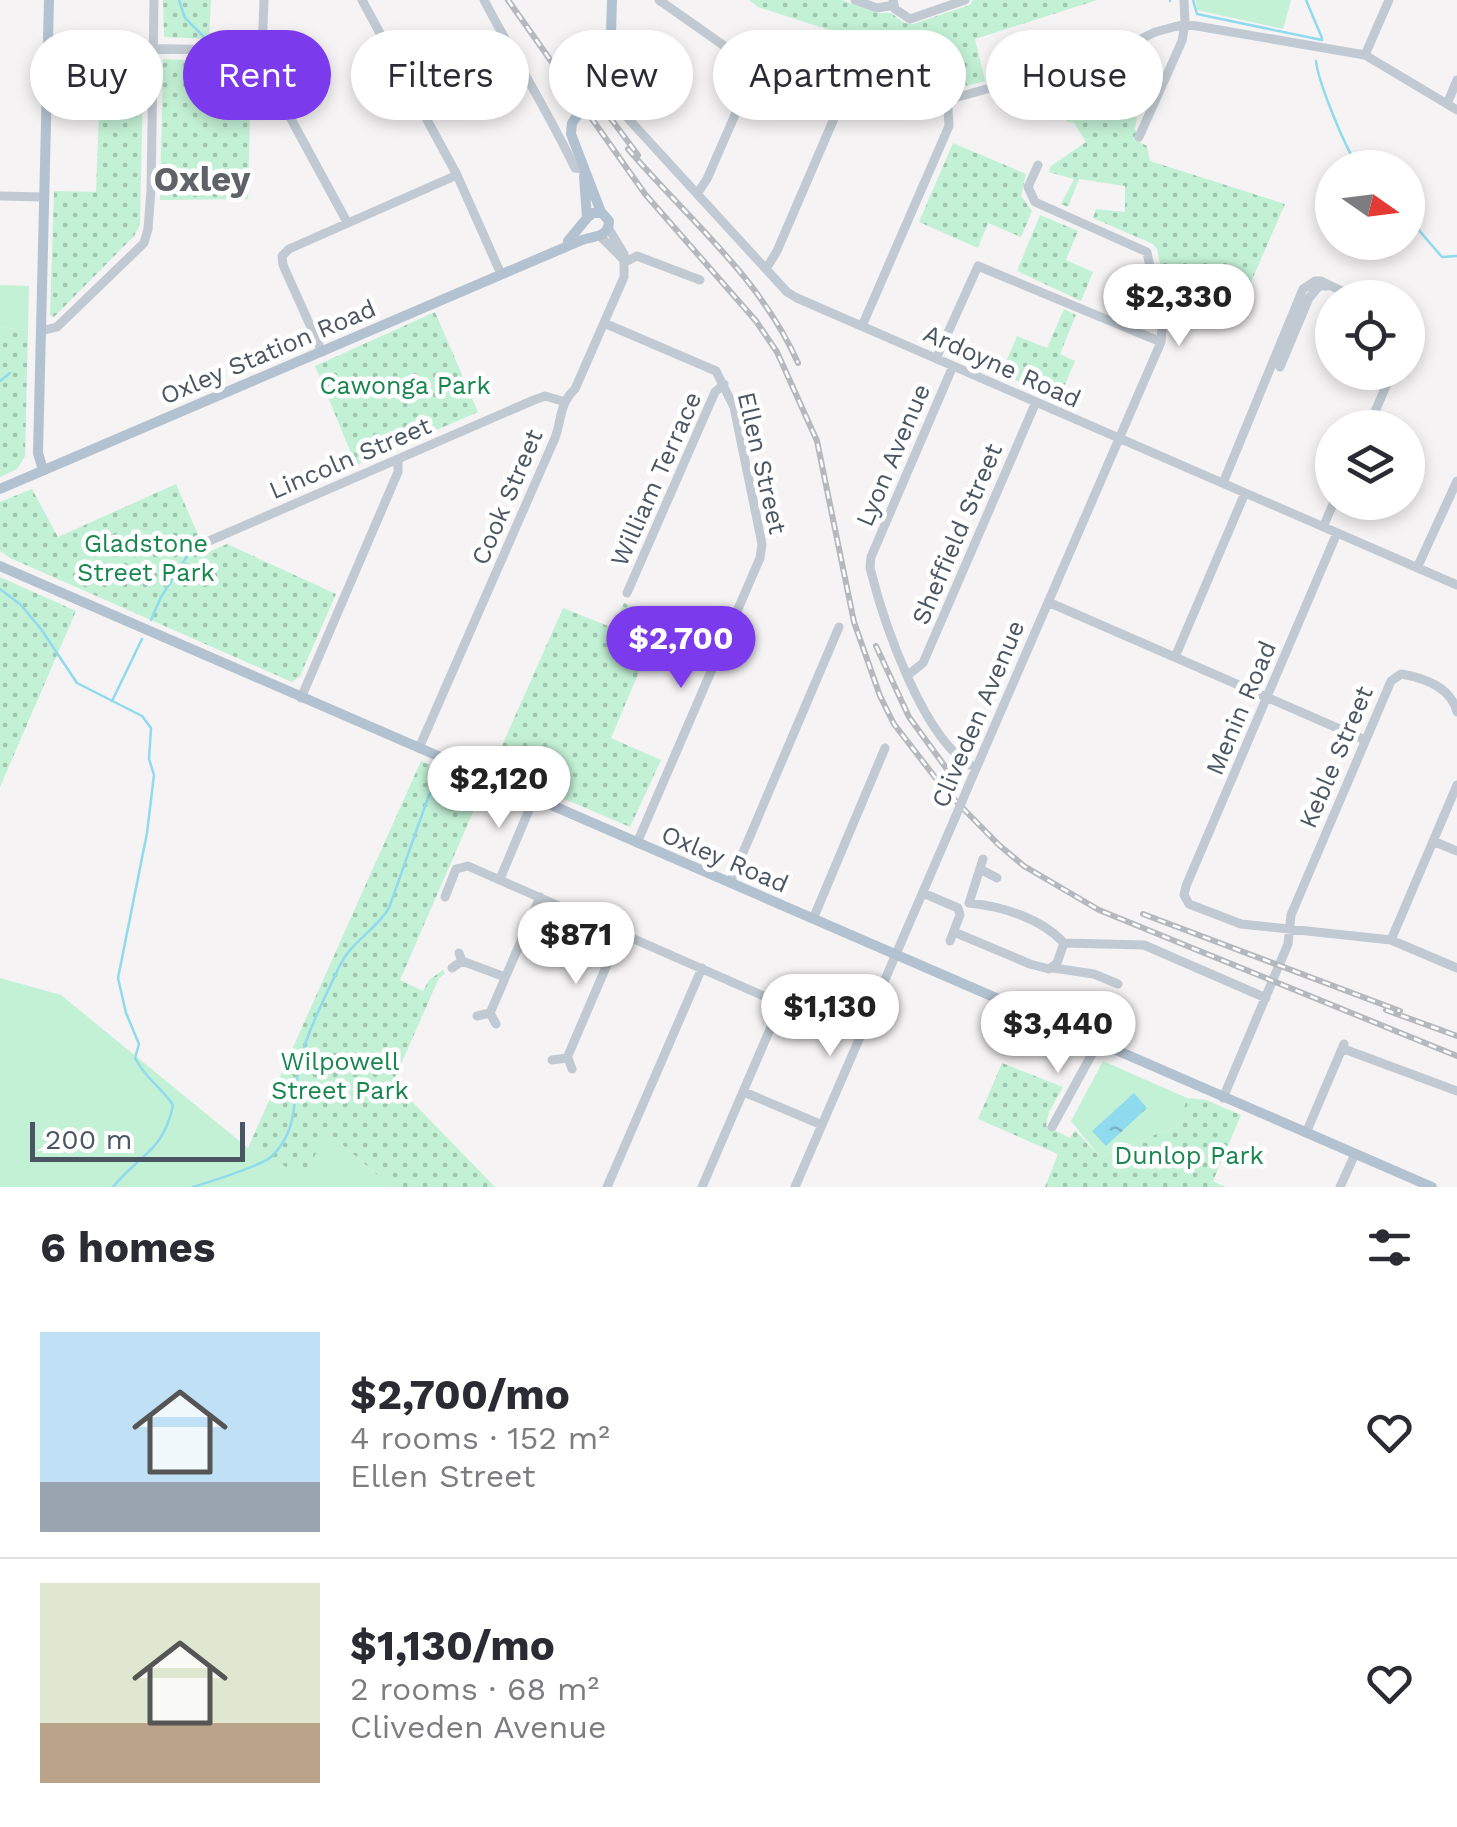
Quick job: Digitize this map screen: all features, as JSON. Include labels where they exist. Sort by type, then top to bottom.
[{"type":"main road","points":[[48,30],[49,0]]},
{"type":"main road","points":[[611,30],[612,0]]},
{"type":"main road","points":[[43,470],[38,453],[46,120]]},
{"type":"main road","points":[[574,120],[571,134],[601,212],[609,221],[601,234],[589,232],[584,169]]},
{"type":"main road","points":[[586,220],[601,212]]},
{"type":"main road","name":"Oxley Station Road","points":[[551,252],[574,237],[586,220]]},
{"type":"main road","name":"Oxley Station Road","points":[[0,488],[601,234]]},
{"type":"main road","name":"Oxley Road","points":[[1,564],[301,698],[1432,1187]]},
{"type":"street","points":[[154,0],[154,30]]},
{"type":"street","points":[[263,30],[264,0]]},
{"type":"street","points":[[362,0],[457,176],[501,274]]},
{"type":"street","points":[[484,0],[575,168],[584,169]]},
{"type":"street","points":[[659,0],[713,40]]},
{"type":"street","points":[[855,0],[876,8],[894,2],[902,16],[910,19],[965,0]]},
{"type":"street","points":[[1140,138],[1182,41],[1186,24],[1184,0]]},
{"type":"street","points":[[1365,55],[1389,0]]},
{"type":"street","points":[[966,93],[1110,54],[1155,32],[1186,24],[1365,55],[1457,110]]},
{"type":"street","points":[[1446,104],[1457,80]]},
{"type":"street","points":[[41,331],[57,327],[144,243],[151,190],[152,120]]},
{"type":"street","points":[[292,120],[348,222]]},
{"type":"street","name":"Ardoyne Road","points":[[630,120],[796,298],[1457,585]]},
{"type":"street","points":[[697,194],[733,120]]},
{"type":"street","points":[[766,269],[833,120]]},
{"type":"street","points":[[862,326],[949,120]]},
{"type":"street","name":"Cliveden Avenue","points":[[795,1187],[1160,342],[1162,328],[1148,252],[1035,202],[1028,187],[1038,165]]},
{"type":"street","points":[[322,352],[282,256],[289,249],[348,222],[457,176]]},
{"type":"street","points":[[0,196],[44,197]]},
{"type":"street","points":[[601,234],[622,247],[625,262],[637,256],[700,280]]},
{"type":"street","name":"Cook Street","points":[[419,748],[555,438],[562,402],[574,389],[624,278],[625,262]]},
{"type":"street","points":[[936,359],[974,270],[980,266],[1160,342]]},
{"type":"street","points":[[1223,483],[1283,347],[1303,289],[1315,281]]},
{"type":"street","name":"Ellen Street","points":[[604,324],[712,368],[724,384],[734,407],[762,544],[760,558],[637,842]]},
{"type":"street","points":[[1280,367],[1283,347]]},
{"type":"street","name":"Lyon Avenue","points":[[953,366],[870,556],[870,568],[884,621],[908,675],[936,726],[962,759],[976,768]]},
{"type":"street","name":"William Terrace","points":[[628,593],[715,392],[724,384]]},
{"type":"street","name":"Lincoln Street","points":[[209,541],[544,396],[562,402]]},
{"type":"street","name":"Sheffield Street","points":[[908,675],[924,663],[1036,402]]},
{"type":"street","points":[[301,698],[398,472],[398,460]]},
{"type":"street","points":[[1418,568],[1457,481]]},
{"type":"street","points":[[1174,657],[1245,493]]},
{"type":"street","points":[[1323,527],[1326,520]]},
{"type":"street","name":"Menin Road","points":[[1289,929],[1225,920],[1189,904],[1185,899],[1186,886],[1337,533]]},
{"type":"street","points":[[1048,602],[1364,740]]},
{"type":"street","points":[[730,882],[840,627]]},
{"type":"street","name":"Keble Street","points":[[1223,1098],[1288,944],[1291,915],[1364,740],[1396,676],[1409,675],[1448,692],[1457,712]]},
{"type":"street","points":[[812,919],[885,748]]},
{"type":"street","points":[[1392,940],[1457,784]]},
{"type":"street","points":[[500,880],[534,798]]},
{"type":"street","points":[[1433,841],[1457,851]]},
{"type":"street","points":[[969,904],[982,864],[997,878]]},
{"type":"street","points":[[444,897],[456,870],[462,866],[770,997],[778,1006],[702,1187]]},
{"type":"street","points":[[924,893],[958,908],[969,904],[1006,908],[1064,942],[1144,946],[1266,998]]},
{"type":"street","points":[[490,1013],[540,898]]},
{"type":"street","points":[[958,908],[960,915],[952,936],[1038,968],[1094,974],[1118,984]]},
{"type":"street","points":[[1289,929],[1392,940],[1457,968]]},
{"type":"street","points":[[572,1068],[567,1058],[621,932]]},
{"type":"street","points":[[1052,968],[1064,942]]},
{"type":"street","points":[[452,968],[460,957],[506,978]]},
{"type":"street","points":[[607,1187],[702,968]]},
{"type":"street","points":[[477,1016],[490,1013]]},
{"type":"street","points":[[490,1013],[496,1024]]},
{"type":"street","points":[[1052,1127],[1098,1043]]},
{"type":"street","points":[[1306,1133],[1344,1046],[1457,1091]]},
{"type":"street","points":[[552,1060],[567,1058]]},
{"type":"street","points":[[744,1092],[822,1125]]},
{"type":"street","points":[[1340,1187],[1355,1154]]},
{"type":"green space","points":[[163,0],[211,0],[209,30],[183,30],[183,38],[164,37]]},
{"type":"green space","points":[[749,0],[842,0],[877,13],[891,13],[904,23],[913,24],[970,5],[973,0],[1097,0],[1003,30],[986,30],[986,35],[975,39],[985,81],[966,86],[966,30],[829,30],[758,7]]},
{"type":"green space","points":[[1196,0],[1291,0],[1283,29],[1197,10]]},
{"type":"green space","points":[[163,59],[183,60],[183,120],[250,120],[248,199],[160,200]]},
{"type":"green space","points":[[99,120],[142,120],[140,225],[134,236],[54,317],[50,315],[54,191],[96,192]]},
{"type":"green space","points":[[1137,120],[1135,129],[1141,143],[1147,146],[1150,161],[1285,204],[1244,298],[1161,269],[1153,244],[1093,218],[1096,209],[1125,212],[1125,186],[1079,179],[1068,207],[1061,204],[1074,179],[1049,172],[1051,166],[1086,142],[1074,123],[1066,121]]},
{"type":"green space","points":[[953,143],[1026,174],[1021,196],[1032,211],[1021,237],[988,223],[978,248],[919,222]]},
{"type":"green space","points":[[1040,215],[1078,231],[1066,260],[1093,272],[1081,301],[1017,271]]},
{"type":"green space","points":[[0,285],[29,286],[28,330],[0,327]]},
{"type":"green space","points":[[1064,309],[1076,315],[1060,354],[1075,361],[1059,399],[1001,374],[1017,336],[1047,348]]},
{"type":"green space","name":"Cawonga Park","points":[[435,312],[478,412],[356,465],[315,366]]},
{"type":"green space","points":[[0,327],[28,330],[25,456],[17,469],[0,477]]},
{"type":"green space","name":"Gladstone Street Park","points":[[176,484],[206,553],[227,544],[336,594],[300,676],[292,682],[0,551],[0,502],[32,489],[58,537]]},
{"type":"green space","points":[[0,577],[76,611],[0,787]]},
{"type":"green space","points":[[624,603],[661,620],[611,738],[661,760],[630,827],[492,768],[563,608],[613,628]]},
{"type":"green space","name":"Wilpowell Street Park","points":[[421,761],[483,789],[400,980],[423,991],[429,980],[443,970],[445,974],[439,978],[393,1082],[495,1187],[391,1187],[327,1131],[305,1176],[248,1148]]},
{"type":"green space","points":[[0,978],[61,995],[248,1148],[326,1130],[391,1187],[0,1187]]},
{"type":"green space","points":[[1103,1061],[1187,1098],[1179,1125],[1100,1157],[1071,1121]]},
{"type":"green space","name":"Dunlop Park","points":[[1002,1063],[1063,1087],[1046,1126],[1070,1138],[1075,1130],[1100,1157],[1179,1125],[1187,1098],[1206,1100],[1241,1115],[1213,1181],[1225,1187],[1045,1187],[1058,1154],[978,1119]]},
{"type":"water","points":[[1134,1093],[1147,1108],[1106,1146],[1092,1131]]},
{"type":"waterway","points":[[179,0],[185,18],[197,30]]},
{"type":"waterway","points":[[1193,0],[1197,14],[1322,40]]},
{"type":"waterway","points":[[1306,0],[1322,38]]},
{"type":"waterway","points":[[1316,61],[1350,150]]},
{"type":"waterway","points":[[1425,237],[1442,257],[1457,256]]},
{"type":"waterway","points":[[0,381],[10,373]]},
{"type":"waterway","points":[[151,620],[196,542]]},
{"type":"waterway","points":[[0,589],[21,605],[41,629],[77,683],[142,716],[151,728],[149,759],[154,775],[147,833],[118,978],[139,1044],[135,1058],[173,1105],[157,1143],[113,1187]]},
{"type":"waterway","points":[[112,701],[142,639]]},
{"type":"waterway","points":[[193,1187],[256,1165],[281,1146],[291,1123],[301,1057],[309,1034],[345,957],[389,908],[429,795],[440,780]]},
{"type":"railway","points":[[508,0],[645,194],[756,321],[777,352],[817,441],[854,622],[880,696],[894,724],[944,789],[1024,866],[1099,910],[1457,1056]]},
{"type":"railway","points":[[612,120],[638,155]]},
{"type":"railway","points":[[628,149],[743,276],[764,303],[798,363]]},
{"type":"railway","points":[[876,646],[909,717],[957,783]]},
{"type":"railway","points":[[1143,914],[1400,1011]]},
{"type":"railway","points":[[1386,1010],[1457,1036]]},
{"type":"district","name":"Oxley","points":[[202,179]]}]
